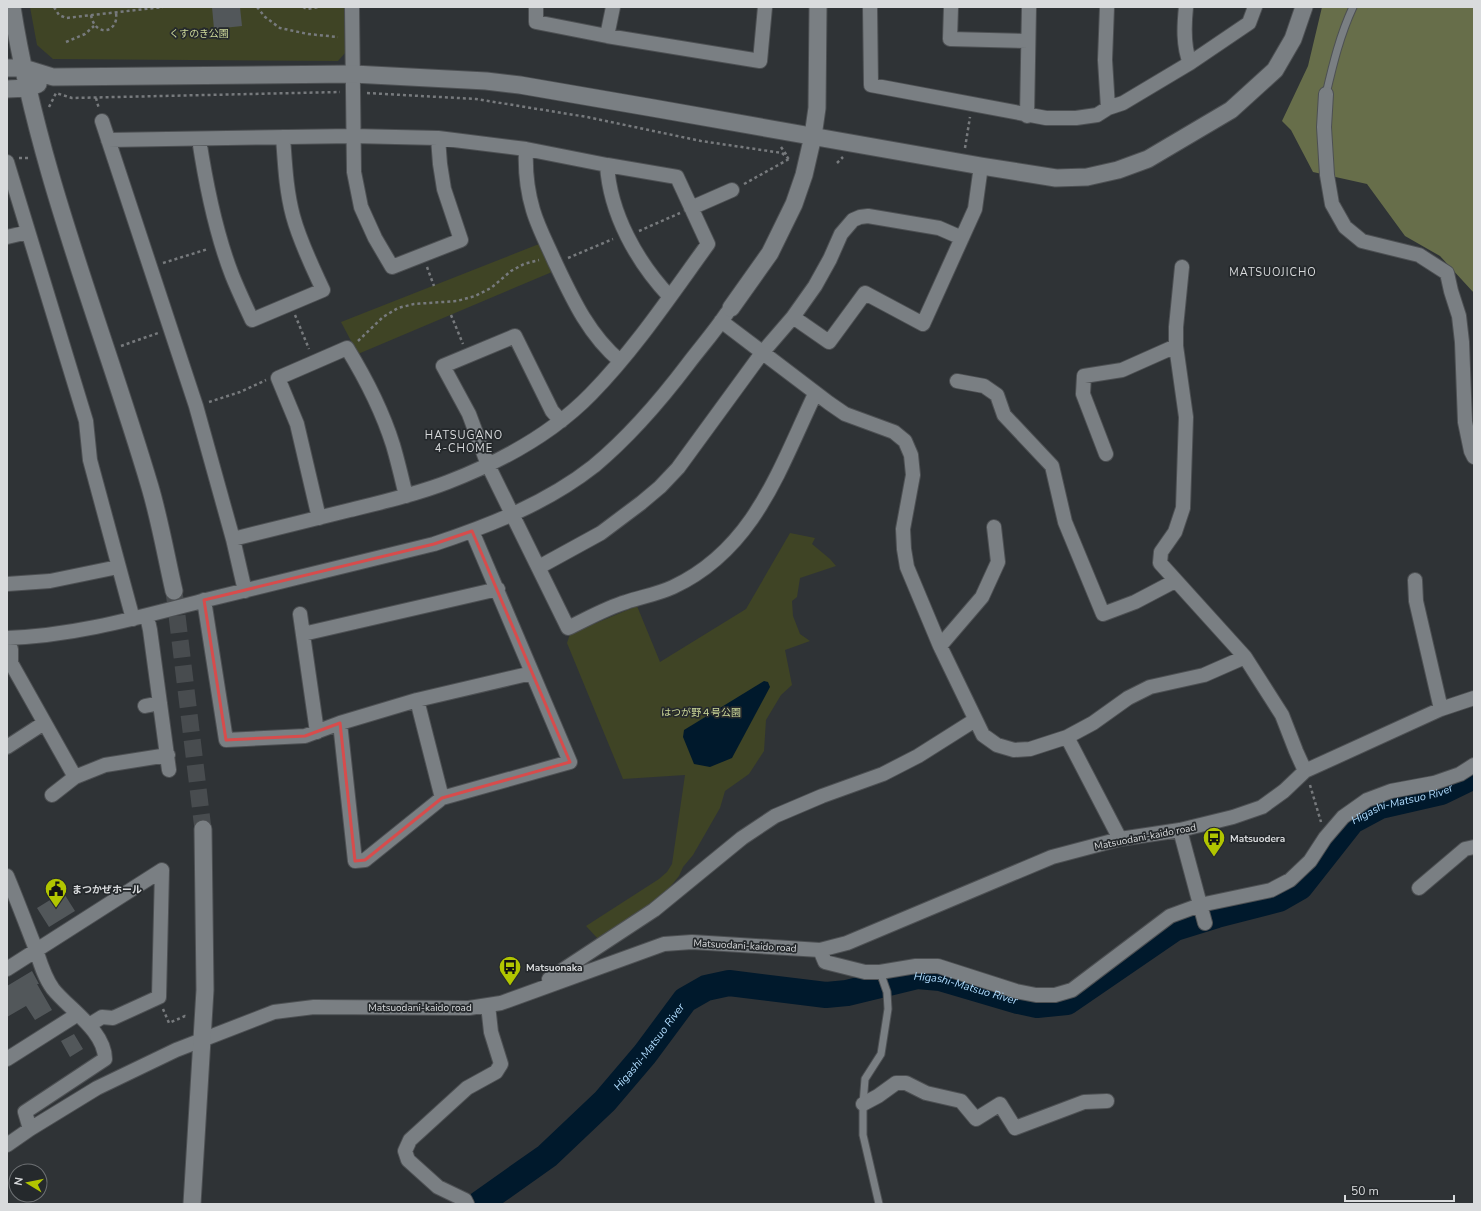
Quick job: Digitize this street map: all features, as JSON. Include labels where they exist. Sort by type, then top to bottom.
[{"type":"street","points":[[12,7],[16,36],[38,133],[59,205],[151,489],[174,591]]},
{"type":"street","points":[[352,7],[354,172],[361,207],[375,238],[392,267],[461,240],[444,189],[438,138]]},
{"type":"street","points":[[536,7],[536,22],[607,36],[760,61],[765,7]]},
{"type":"street","points":[[607,36],[613,7]]},
{"type":"street","points":[[75,777],[11,663],[9,644],[37,636],[79,630],[147,616],[204,600],[434,544],[472,531],[513,514],[553,493],[593,466],[628,435],[659,401],[726,315],[770,253],[794,204],[807,163],[817,108],[818,7]]},
{"type":"street","points":[[870,7],[871,86],[972,104],[1027,116],[1046,118],[1076,118],[1097,115],[1108,108],[1123,103],[1190,63],[1249,23],[1255,7]]},
{"type":"street","points":[[951,7],[950,38],[1028,41]]},
{"type":"street","points":[[1027,116],[1029,7]]},
{"type":"street","points":[[1107,7],[1105,60],[1108,108]]},
{"type":"street","points":[[1186,7],[1184,23],[1186,53],[1190,63]]},
{"type":"street","points":[[7,89],[55,85],[353,74],[486,81],[520,85],[1056,178],[1087,177],[1118,170],[1148,159],[1231,110],[1275,70],[1293,39],[1304,7]]},
{"type":"street","points":[[7,68],[24,68],[55,85]]},
{"type":"street","points":[[1326,94],[1324,127],[1327,175],[1332,204],[1345,227],[1362,241],[1419,255],[1447,273],[1459,316],[1462,342],[1465,422],[1471,451],[1474,457]]},
{"type":"street","points":[[102,121],[196,406],[245,591]]},
{"type":"street","points":[[108,140],[353,136],[438,138],[526,150],[677,177],[708,244],[670,297],[620,361],[591,395],[560,421],[526,445],[488,465],[448,482],[406,496],[232,538]]},
{"type":"street","points":[[199,139],[206,184],[222,244],[232,276],[252,320],[323,290],[306,254],[293,216],[286,177],[284,137]]},
{"type":"street","points":[[526,150],[528,190],[533,210],[556,263],[581,315],[592,332],[610,353],[620,361]]},
{"type":"street","points":[[7,162],[86,421],[90,460],[133,619]]},
{"type":"street","points":[[607,165],[608,178],[614,201],[626,235],[646,267],[670,297]]},
{"type":"street","points":[[793,317],[829,342],[865,293],[923,324],[975,209],[981,166]]},
{"type":"street","points":[[691,208],[732,190]]},
{"type":"street","points":[[539,567],[601,533],[660,487],[678,468],[762,353],[793,317],[815,286],[830,260],[841,234],[850,223],[860,217],[868,216],[939,228],[962,238]]},
{"type":"street","points":[[7,237],[28,232]]},
{"type":"street","points":[[1182,267],[1176,326],[1176,346],[1186,417],[1183,508],[1175,532],[1161,552],[1160,563],[1245,657],[1282,715],[1305,771]]},
{"type":"street","points":[[726,315],[762,353],[815,394],[845,414],[894,432],[905,441],[911,455],[913,476],[904,529],[904,549],[907,567],[940,646],[975,720],[983,735],[997,745],[1014,750],[1030,749],[1067,737],[1093,724],[1128,698],[1150,687],[1204,675],[1245,657]]},
{"type":"street","points":[[560,421],[552,411],[515,336],[443,366],[469,414],[488,465],[568,628],[624,602],[671,588],[711,564],[743,532],[756,515],[815,394]]},
{"type":"street","points":[[1106,454],[1083,394],[1084,376],[1122,370],[1176,346]]},
{"type":"street","points":[[319,518],[297,424],[278,378],[347,348],[367,382],[384,419],[394,446],[406,496]]},
{"type":"street","points":[[957,381],[984,386],[997,395],[1004,415],[1052,466],[1065,522],[1103,614],[1134,602],[1175,581]]},
{"type":"street","points":[[940,646],[982,597],[998,562],[994,527]]},
{"type":"street","points":[[340,723],[355,861],[365,860],[442,798],[573,768],[532,673],[498,588],[472,531]]},
{"type":"street","points":[[7,584],[50,581],[118,567]]},
{"type":"street","points":[[1416,580],[1416,601],[1441,709]]},
{"type":"street","points":[[303,634],[498,588]]},
{"type":"street","points":[[204,600],[226,740],[305,736],[340,723],[417,700],[532,673]]},
{"type":"street","points":[[300,614],[317,732]]},
{"type":"street","points":[[147,616],[170,770]]},
{"type":"street","name":"Matsuodani-kaido road","points":[[7,1145],[96,1088],[176,1050],[274,1012],[314,1007],[469,1008],[501,1003],[530,991],[664,944],[692,942],[820,950],[847,943],[1052,857],[1120,840],[1180,830],[1233,817],[1262,807],[1284,791],[1305,771],[1441,709],[1474,698]]},
{"type":"street","points":[[417,700],[442,798]]},
{"type":"street","points":[[145,706],[160,703]]},
{"type":"street","points":[[530,991],[654,910],[742,838],[775,816],[822,796],[884,774],[918,756],[975,720]]},
{"type":"street","points":[[7,747],[44,723]]},
{"type":"street","points":[[1067,737],[1120,840]]},
{"type":"street","points":[[52,795],[75,777],[105,766],[168,754]]},
{"type":"street","points":[[820,950],[826,962],[865,972],[880,972],[916,966],[938,966],[1016,991],[1036,995],[1055,995],[1072,990],[1170,916],[1202,914],[1271,890],[1290,880],[1310,861],[1325,838],[1343,817],[1367,800],[1391,791],[1434,783],[1460,774],[1474,765]]},
{"type":"street","points":[[192,1204],[205,990],[203,829]]},
{"type":"street","points":[[1180,830],[1202,914]]},
{"type":"street","points":[[1419,888],[1465,849],[1474,847]]},
{"type":"street","points":[[7,969],[162,870],[159,997],[113,1018],[102,1017],[89,1025]]},
{"type":"street","points":[[7,876],[10,891],[36,951],[40,965],[53,989],[89,1025],[105,1051],[105,1059],[25,1112],[30,1129]]},
{"type":"street","points":[[467,1204],[465,1200],[438,1187],[408,1160],[405,1151],[410,1140],[467,1088],[496,1072],[500,1064],[492,1032],[488,1005]]},
{"type":"street","points":[[7,1059],[78,1014]]},
{"type":"street","points":[[863,1104],[878,1096],[896,1083],[906,1084],[926,1093],[962,1101],[976,1119],[1000,1104],[1015,1128],[1084,1102],[1107,1101]]},
{"type":"lane","points":[[1326,94],[1343,28],[1354,7]]},
{"type":"lane","points":[[879,1204],[863,1135],[863,1104],[865,1079],[881,1054],[888,1009],[886,992],[880,972]]},
{"type":"path","points":[[54,7],[59,15],[66,18],[163,7]]},
{"type":"path","points":[[257,7],[265,17],[280,28],[330,37],[353,37]]},
{"type":"path","points":[[303,7],[319,7]]},
{"type":"path","points":[[91,15],[94,26],[99,30],[105,30],[111,28],[115,24],[116,12]]},
{"type":"path","points":[[66,42],[85,34],[94,26]]},
{"type":"path","points":[[55,85],[64,91]]},
{"type":"path","points":[[55,85],[72,98],[353,92],[484,100],[587,117],[701,141],[782,153],[789,159]]},
{"type":"path","points":[[49,107],[55,85]]},
{"type":"path","points":[[964,150],[972,104]]},
{"type":"path","points":[[774,145],[782,147],[789,159]]},
{"type":"path","points":[[837,163],[844,156]]},
{"type":"path","points":[[732,190],[789,159]]},
{"type":"path","points":[[150,267],[222,244]]},
{"type":"path","points":[[422,255],[434,286]]},
{"type":"path","points":[[347,348],[354,345],[383,317],[398,308],[414,304],[457,301],[475,296],[491,288],[512,271],[524,264],[546,260],[556,263]]},
{"type":"path","points":[[290,304],[315,362]]},
{"type":"path","points":[[451,315],[468,355]]},
{"type":"path","points":[[120,346],[145,338]]},
{"type":"path","points":[[196,406],[240,392],[271,378],[278,378]]},
{"type":"path","points":[[1305,771],[1325,838]]},
{"type":"path","points":[[159,997],[170,1022],[185,1016],[189,1018]]},
{"type":"highlighted area","points":[[472,531],[570,762],[442,798],[365,860],[355,861],[340,723],[305,736],[226,740],[204,600],[434,544]]},
{"type":"green space","name":"くすのき公園","points":[[30,7],[344,7],[345,53],[338,61],[53,59],[37,45]]},
{"type":"green space","points":[[1322,7],[1474,7],[1474,293],[1440,256],[1405,236],[1367,184],[1313,172],[1291,130],[1282,121],[1308,66]]},
{"type":"green space","points":[[539,244],[552,272],[358,354],[341,322]]},
{"type":"green space","name":"はつが野４号公園","points":[[790,533],[815,538],[812,544],[836,566],[800,578],[797,597],[792,601],[793,616],[800,634],[810,641],[785,650],[792,685],[781,695],[766,720],[764,751],[749,774],[725,791],[720,808],[693,855],[683,867],[679,876],[662,897],[599,940],[586,926],[659,879],[667,872],[672,864],[685,775],[623,779],[567,643],[570,634],[637,606],[660,662],[746,609]]},
{"type":"water","points":[[764,681],[768,682],[770,687],[732,758],[710,767],[694,764],[683,737],[684,730]]},
{"type":"building","points":[[212,7],[240,7],[242,26],[214,29]]},
{"type":"building","name":"まつかぜホール","points":[[63,892],[75,911],[49,927],[37,908]]},
{"type":"building","points":[[32,971],[39,984],[37,984],[52,1010],[35,1020],[26,1006],[7,1017],[7,986]]},
{"type":"building","points":[[74,1034],[83,1049],[70,1057],[61,1041]]},
{"type":"waterway","name":"Higashi-Matsuo River","points":[[479,1204],[547,1156],[605,1101],[645,1054],[685,1000],[706,988],[729,983],[826,995],[847,993],[917,976],[940,978],[1018,1001],[1037,1005],[1067,1002],[1175,928],[1217,915],[1279,899],[1300,887],[1352,821],[1380,806],[1441,792],[1474,776]]},
{"type":"tunnel","points":[[174,591],[203,829]]},
{"type":"place","name":"Matsuodera","points":[[1214,858]]},
{"type":"place","name":"まつかぜホール","points":[[56,908]]},
{"type":"place","name":"Matsuonaka","points":[[510,986]]},
{"type":"district","name":"MATSUOJICHO","points":[[1273,272]]},
{"type":"district","name":"HATSUGANO 4-CHOME","points":[[464,441]]}]
